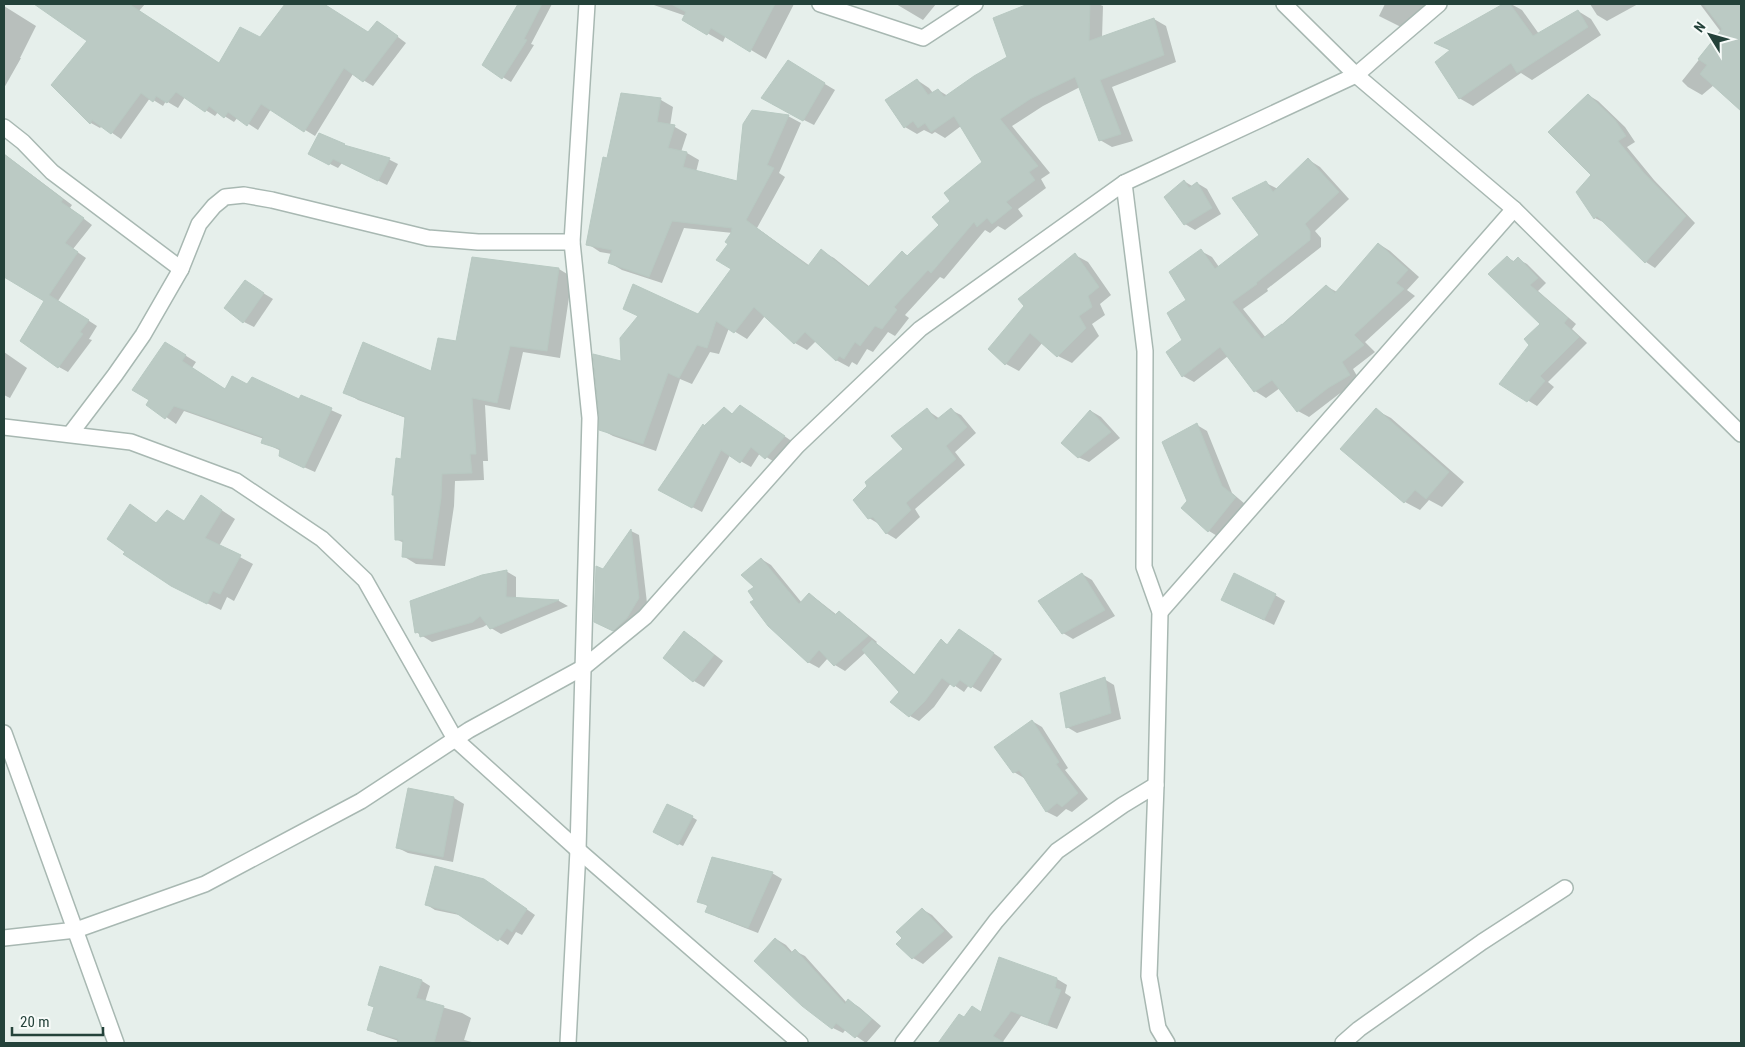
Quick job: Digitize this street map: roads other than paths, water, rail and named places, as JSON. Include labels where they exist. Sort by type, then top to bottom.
[{"type":"street","points":[[568,1043],[578,850],[590,418],[572,242],[587,4]]},
{"type":"street","points":[[820,4],[923,38],[975,4]]},
{"type":"street","points":[[1284,4],[1356,75],[1514,209],[1741,434]]},
{"type":"street","points":[[4,938],[76,930],[205,884],[361,801],[455,739],[584,667],[644,617],[797,446],[920,329],[1124,183],[1356,75],[1439,4]]},
{"type":"street","points":[[4,127],[23,142],[52,172],[181,269]]},
{"type":"street","points":[[1124,183],[1145,351],[1144,567],[1160,612],[1156,785],[1148,976],[1158,1028],[1167,1043]]},
{"type":"street","points":[[71,433],[143,335],[181,269],[199,224],[214,206],[225,197],[244,195],[272,200],[428,238],[478,242],[572,242]]},
{"type":"street","points":[[1160,612],[1514,209]]},
{"type":"street","points":[[4,427],[65,434],[71,433],[131,442],[236,481],[322,539],[365,580],[455,739],[578,850],[800,1043]]},
{"type":"street","points":[[4,733],[116,1043]]},
{"type":"street","points":[[904,1043],[996,921],[1056,851],[1156,785]]},
{"type":"street","points":[[1344,1043],[1359,1029],[1482,942],[1565,888]]}]
